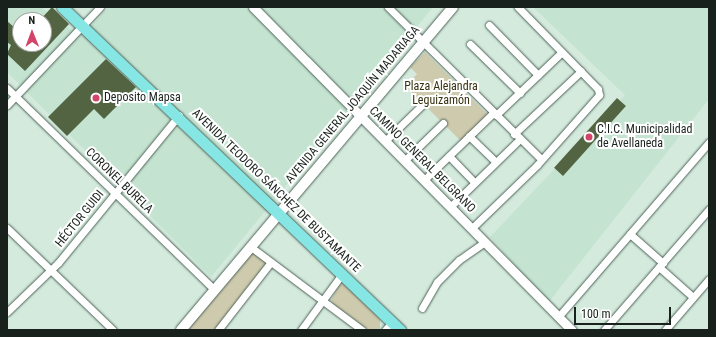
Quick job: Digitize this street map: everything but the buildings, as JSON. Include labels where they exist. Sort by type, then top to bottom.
[{"type":"main road","name":"AVENIDA TEODORO SÁNCHEZ DE BUSTAMANTE","points":[[62,7],[179,115],[280,212],[342,274],[388,326],[400,330]]},
{"type":"main road","name":"AVENIDA GENERAL JOAQUÍN MADARIAGA","points":[[181,330],[452,7]]},
{"type":"street","points":[[7,106],[84,27],[100,7]]},
{"type":"street","name":"CAMINO GENERAL BELGRANO","points":[[253,7],[425,179],[572,330]]},
{"type":"street","points":[[388,7],[494,114],[541,159]]},
{"type":"street","points":[[472,228],[541,159],[599,95],[598,89],[518,7]]},
{"type":"street","points":[[489,25],[538,75]]},
{"type":"street","points":[[470,44],[520,93]]},
{"type":"street","points":[[425,179],[469,136],[520,93],[562,52]]},
{"type":"street","points":[[451,206],[496,162],[517,136],[581,72]]},
{"type":"street","name":"CORONEL BURELA","points":[[7,88],[215,290]]},
{"type":"street","points":[[386,140],[423,104]]},
{"type":"street","name":"HÉCTOR GUIDI","points":[[7,312],[51,270],[179,115]]},
{"type":"street","points":[[405,160],[443,123]]},
{"type":"street","points":[[469,136],[496,162]]},
{"type":"street","points":[[558,316],[709,142]]},
{"type":"street","points":[[448,156],[475,183]]},
{"type":"street","points":[[604,330],[709,209]]},
{"type":"street","points":[[7,228],[113,330]]},
{"type":"street","points":[[630,234],[693,297]]},
{"type":"street","points":[[422,308],[437,282],[459,260],[485,242]]},
{"type":"street","points":[[251,247],[324,300],[362,330]]},
{"type":"street","points":[[218,330],[271,262]]},
{"type":"street","points":[[301,330],[342,274]]},
{"type":"street","points":[[665,330],[709,279]]},
{"type":"shaded area","points":[[7,7],[41,7],[48,12],[12,12],[12,52],[52,52],[52,15],[81,37],[108,7],[433,7],[211,277],[7,72]]},
{"type":"shaded area","points":[[533,7],[709,7],[709,99],[548,303],[490,237],[625,95]]},
{"type":"green space","name":"Plaza Alejandra Leguizamón","points":[[425,52],[489,116],[462,142],[405,86],[417,74],[410,67]]},
{"type":"green space","points":[[251,247],[271,262],[218,330],[181,330]]},
{"type":"green space","points":[[346,284],[380,319],[380,330],[369,330],[333,304],[331,300],[339,285]]},
{"type":"place","name":"Deposito Mapsa","points":[[96,98]]},
{"type":"place","name":"C.I.C. Municipalidad de Avellaneda","points":[[589,137]]}]
